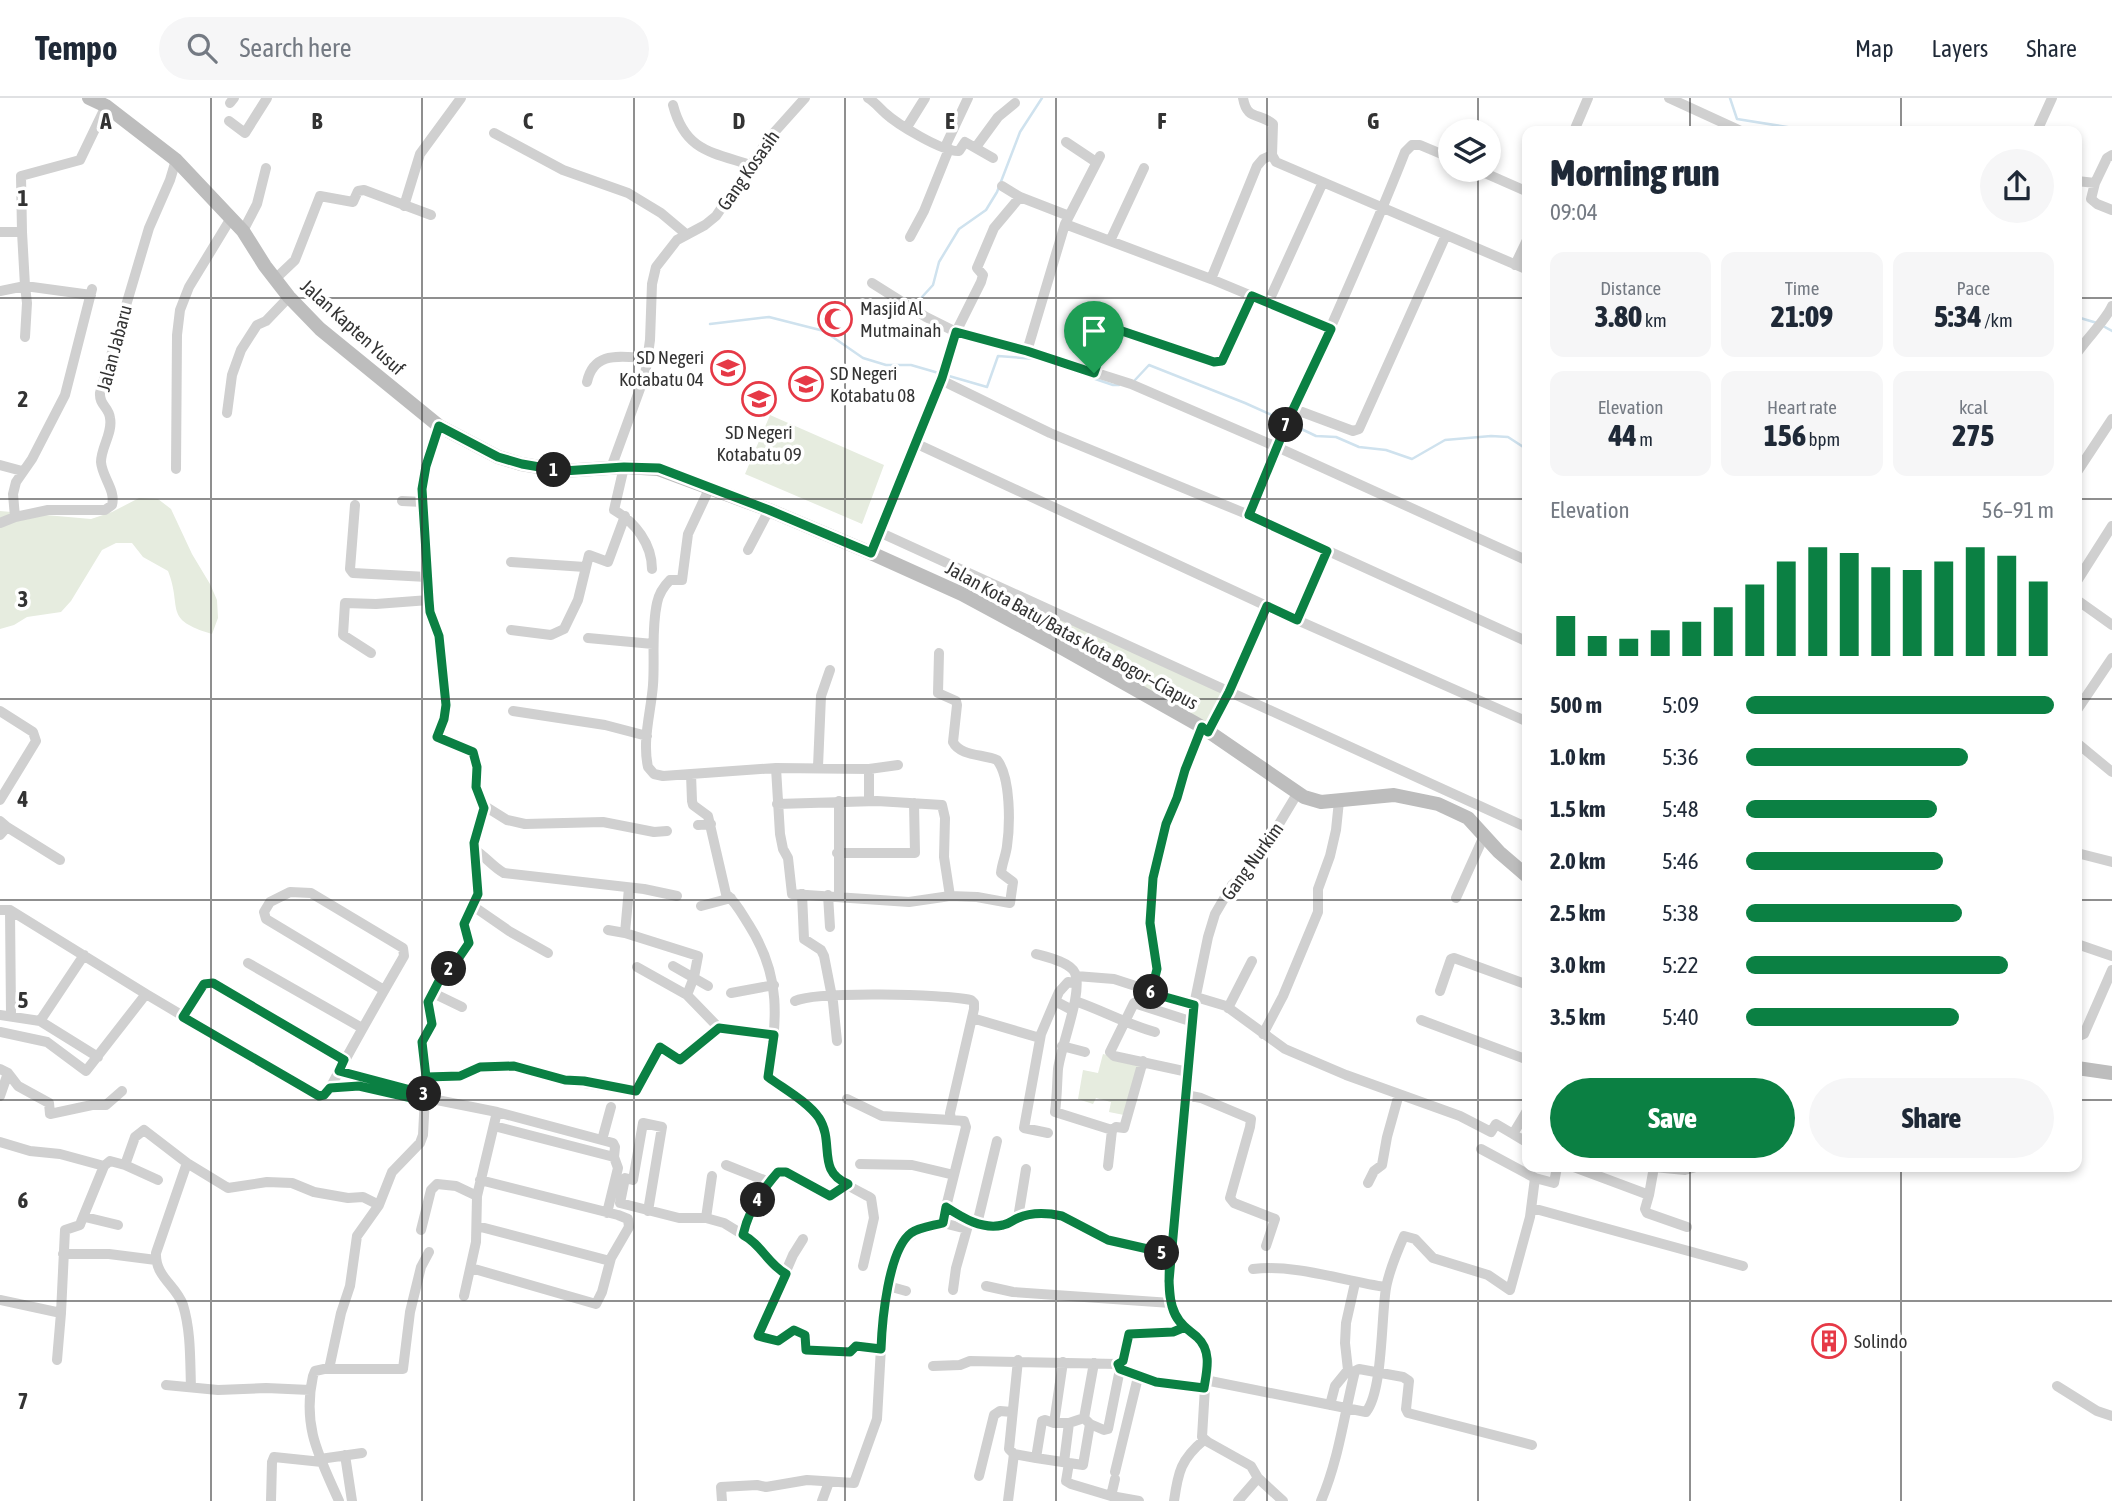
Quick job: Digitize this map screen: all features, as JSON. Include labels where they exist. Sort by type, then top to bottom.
[{"type":"main road","name":"Jalan Kapten Yusuf","points":[[89,98],[106,106],[176,160],[243,231],[275,279],[320,329],[439,426],[498,457],[522,464],[563,471],[617,468]]},
{"type":"main road","name":"Jalan Kota Batu/Batas Kota Bogor–Ciapus","points":[[617,468],[659,468],[769,510],[962,594],[1205,730],[1297,794],[1315,801],[1409,796],[1438,804],[1468,818],[1522,871]]},
{"type":"main road","points":[[2082,1069],[2112,1073]]},
{"type":"street","points":[[229,121],[245,132],[267,98]]},
{"type":"street","points":[[404,206],[420,154],[461,98]]},
{"type":"street","name":"Gang Kosasih","points":[[625,516],[614,510],[617,468],[648,358],[653,275],[669,248],[716,216],[730,191],[775,130],[805,98]]},
{"type":"street","points":[[868,98],[907,127],[947,148],[958,151],[965,142],[993,158]]},
{"type":"street","points":[[907,127],[925,98]]},
{"type":"street","points":[[910,237],[924,211],[968,98]]},
{"type":"street","points":[[1243,98],[1244,108],[1250,114],[1273,124],[1272,155],[1276,162],[1522,267]]},
{"type":"street","points":[[1576,126],[1588,98]]},
{"type":"street","points":[[1669,98],[1730,126]]},
{"type":"street","points":[[2039,126],[2052,98]]},
{"type":"street","points":[[976,147],[998,117],[1016,103]]},
{"type":"street","points":[[673,105],[682,129],[696,146],[751,165]]},
{"type":"street","points":[[25,337],[27,303],[21,176],[80,160],[106,106]]},
{"type":"street","points":[[494,132],[563,170],[628,193],[661,213],[686,234]]},
{"type":"street","points":[[1027,351],[1067,220],[1098,159],[1066,142]]},
{"type":"street","points":[[1249,515],[1409,147],[1420,145],[1438,153]]},
{"type":"street","points":[[1211,279],[1257,166],[1272,155]]},
{"type":"street","points":[[2112,155],[2106,158],[2091,199],[2096,204],[2112,210]]},
{"type":"street","name":"Jalan Jabaru","points":[[0,523],[48,510],[105,510],[113,505],[113,496],[102,469],[101,459],[111,420],[100,401],[100,393],[149,228],[176,160]]},
{"type":"street","points":[[1110,241],[1144,168]]},
{"type":"street","points":[[243,231],[257,204],[266,169]]},
{"type":"street","points":[[1501,180],[1522,189]]},
{"type":"street","points":[[1268,303],[1323,182]]},
{"type":"street","points":[[2082,182],[2095,183]]},
{"type":"street","points":[[1002,186],[1110,241],[1331,329]]},
{"type":"street","points":[[275,279],[295,260],[320,196],[353,202],[358,191],[364,190],[431,215]]},
{"type":"street","points":[[871,553],[943,375],[956,332],[981,282],[983,275],[977,268],[989,236],[1020,197]]},
{"type":"street","points":[[176,469],[177,335],[180,310],[189,287],[231,218]]},
{"type":"street","points":[[0,232],[22,232]]},
{"type":"street","points":[[1292,413],[1353,431],[1359,429],[1446,234]]},
{"type":"street","points":[[1515,264],[1522,249]]},
{"type":"street","points":[[872,283],[926,317],[956,332],[1131,384],[1522,558]]},
{"type":"street","points":[[0,291],[25,286],[91,292],[65,395],[52,424],[14,488],[15,517]]},
{"type":"street","points":[[227,413],[232,374],[240,350],[257,325],[266,321],[289,296]]},
{"type":"street","points":[[1094,373],[1110,327],[1214,362],[1222,361],[1252,296]]},
{"type":"street","points":[[2082,346],[2112,306]]},
{"type":"street","points":[[587,382],[590,369],[604,359],[648,358]]},
{"type":"street","points":[[943,375],[1051,433],[1249,515],[1522,639]]},
{"type":"street","points":[[2082,464],[2112,419]]},
{"type":"street","points":[[329,1369],[341,1313],[350,1286],[357,1236],[379,1205],[392,1172],[422,1140],[426,1077],[422,1042],[432,1024],[428,1002],[440,979],[468,946],[469,939],[464,924],[478,894],[474,843],[483,805],[476,787],[477,767],[473,752],[437,737],[446,705],[439,636],[430,612],[422,502],[426,466],[439,426]]},
{"type":"street","points":[[915,443],[1297,620],[1522,719]]},
{"type":"street","points":[[0,466],[22,471]]},
{"type":"street","points":[[710,487],[688,534],[681,579],[670,579],[661,592],[654,621],[653,684],[646,760],[648,767],[654,774],[663,776],[776,768],[869,769],[898,765]]},
{"type":"street","points":[[402,501],[422,502]]},
{"type":"street","points":[[355,505],[350,569],[353,573],[428,577]]},
{"type":"street","points":[[748,550],[769,510]]},
{"type":"street","points":[[511,630],[551,635],[564,629],[578,600],[589,555],[608,562],[625,516],[643,537],[651,554],[652,569]]},
{"type":"street","points":[[2082,573],[2112,526]]},
{"type":"street","points":[[879,532],[1522,825]]},
{"type":"street","points":[[1297,620],[1327,551]]},
{"type":"street","points":[[511,562],[585,567]]},
{"type":"street","points":[[371,653],[343,635],[345,603],[376,604],[429,600]]},
{"type":"street","points":[[2082,604],[2112,625]]},
{"type":"street","points":[[1188,1072],[1111,1055],[1111,1049],[1135,1003],[1151,993],[1157,969],[1150,923],[1153,878],[1166,824],[1185,770],[1205,730],[1229,692],[1267,606]]},
{"type":"street","points":[[588,638],[653,645]]},
{"type":"street","points":[[776,768],[782,846],[788,858],[791,893],[909,902],[950,896],[1011,902],[1013,885],[1011,880],[1001,873],[1007,849],[1008,827],[1006,789],[1001,765],[992,758],[955,746],[953,742],[957,705],[956,701],[938,693],[939,653]]},
{"type":"street","points":[[2082,703],[2112,658]]},
{"type":"street","points":[[818,767],[822,688],[830,670]]},
{"type":"street","points":[[0,711],[33,732],[36,741],[0,800]]},
{"type":"street","points":[[513,711],[605,725],[647,736]]},
{"type":"street","points":[[2082,747],[2112,772]]},
{"type":"street","points":[[869,769],[869,801]]},
{"type":"street","points":[[691,774],[693,805],[708,816],[711,824],[726,894],[752,929],[765,956],[774,985],[774,1035],[768,1077],[818,1117],[832,1173],[837,1180],[872,1198],[874,1206],[870,1240],[863,1266]]},
{"type":"street","name":"Gang Nurkim","points":[[1204,1440],[1201,1433],[1208,1359],[1201,1341],[1177,1318],[1171,1303],[1169,1281],[1195,1001],[1215,914],[1232,885],[1248,871],[1270,839],[1297,794]]},
{"type":"street","points":[[830,927],[839,801]]},
{"type":"street","points":[[777,804],[869,801],[938,804],[944,809],[944,858],[950,896]]},
{"type":"street","points":[[1263,1034],[1287,987],[1318,912],[1318,889],[1333,843],[1339,801]]},
{"type":"street","points":[[837,853],[915,853],[914,803]]},
{"type":"street","points":[[483,805],[507,820],[525,824],[603,821],[654,832],[667,831]]},
{"type":"street","points":[[698,825],[711,824]]},
{"type":"street","points":[[2,827],[60,860]]},
{"type":"street","points":[[1457,898],[1484,836]]},
{"type":"street","points":[[475,850],[504,873],[677,896]]},
{"type":"street","points":[[2082,854],[2112,862]]},
{"type":"street","points":[[625,933],[629,888]]},
{"type":"street","points":[[98,1057],[44,1024],[5,1015],[5,910],[313,1093],[324,1095],[330,1088],[404,957],[403,948],[311,893],[290,892],[275,898],[267,905],[264,912],[269,921],[384,990]]},
{"type":"street","points":[[802,894],[804,939],[821,950],[824,956],[837,1041]]},
{"type":"street","points":[[701,906],[731,898]]},
{"type":"street","points":[[473,906],[548,953]]},
{"type":"street","points":[[608,930],[639,935],[698,956],[687,995]]},
{"type":"street","points":[[2082,946],[2112,956]]},
{"type":"street","points":[[1036,954],[1071,968],[1076,980],[1074,1006],[1062,1046],[1055,1112],[1112,1130],[1124,1126],[1143,1061]]},
{"type":"street","points":[[41,1040],[44,1024],[84,955]]},
{"type":"street","points":[[1440,991],[1451,959],[1454,958],[1522,983]]},
{"type":"street","points":[[1228,1007],[1252,961]]},
{"type":"street","points":[[248,963],[362,1028]]},
{"type":"street","points":[[673,966],[708,986]]},
{"type":"street","points":[[637,967],[687,995],[719,1028],[774,1035]]},
{"type":"street","points":[[2082,1035],[2112,970]]},
{"type":"street","points":[[1048,1133],[1024,1128],[1040,1038],[1055,1001],[1068,982],[1114,979],[1151,993],[1228,1007],[1285,1049],[1460,1116],[1491,1132],[1496,1124],[1522,1139]]},
{"type":"street","points":[[183,1017],[204,984],[213,983],[344,1060]]},
{"type":"street","points":[[732,993],[774,985]]},
{"type":"street","points":[[433,993],[462,1007]]},
{"type":"street","points":[[0,1032],[41,1040],[86,1071],[146,994]]},
{"type":"street","points":[[795,1001],[831,996],[933,995],[967,999],[974,1003],[950,1113],[951,1120]]},
{"type":"street","points":[[1055,1001],[1104,1012],[1124,1023],[1156,1031]]},
{"type":"street","points":[[1135,1003],[1193,1022]]},
{"type":"street","points":[[972,1018],[1040,1038]]},
{"type":"street","points":[[1421,1020],[1522,1058]]},
{"type":"street","points":[[426,1077],[460,1076],[480,1067],[514,1066],[565,1080],[636,1091],[660,1047],[680,1060],[719,1028]]},
{"type":"street","points":[[1062,1046],[1085,1052]]},
{"type":"street","points":[[4,1071],[18,1086],[49,1103],[50,1114],[92,1105],[106,1105],[122,1091]]},
{"type":"street","points":[[0,1096],[4,1071]]},
{"type":"street","points":[[339,1071],[426,1098]]},
{"type":"street","points":[[330,1088],[359,1086],[438,1100],[497,1112],[615,1144],[614,1157],[618,1168],[607,1213]]},
{"type":"street","points":[[1367,1184],[1374,1171],[1382,1165],[1399,1094]]},
{"type":"street","points":[[1186,1095],[1202,1098],[1251,1119],[1230,1198],[1234,1203],[1275,1219],[1266,1246]]},
{"type":"street","points":[[847,1099],[882,1116],[964,1121],[966,1127],[943,1223]]},
{"type":"street","points":[[602,1140],[611,1107]]},
{"type":"street","points":[[464,1296],[477,1226],[477,1196],[497,1112]]},
{"type":"street","points":[[1513,1134],[1522,1119]]},
{"type":"street","points":[[648,1211],[662,1127],[643,1124],[633,1180],[625,1178],[620,1203],[648,1211],[679,1217],[706,1218],[724,1223],[750,1239],[775,1268],[786,1274]]},
{"type":"street","points":[[494,1126],[614,1157]]},
{"type":"street","points":[[125,1165],[135,1137],[144,1130],[187,1163],[228,1188],[267,1182],[292,1183],[314,1192],[366,1198],[379,1205]]},
{"type":"street","points":[[1108,1166],[1112,1130]]},
{"type":"street","points":[[977,1224],[997,1141]]},
{"type":"street","points":[[0,1142],[104,1166]]},
{"type":"street","points":[[1481,1149],[1522,1171]]},
{"type":"street","points":[[57,1360],[65,1230],[79,1225],[85,1217],[104,1166],[110,1161],[158,1180]]},
{"type":"street","points":[[187,1163],[156,1253],[156,1260],[158,1270],[180,1298],[184,1308],[189,1338],[191,1387]]},
{"type":"street","points":[[860,1164],[912,1165],[954,1174]]},
{"type":"street","points":[[726,1165],[769,1182]]},
{"type":"street","points":[[1018,1218],[1026,1169]]},
{"type":"street","points":[[743,1235],[750,1213],[778,1172],[782,1171],[830,1196],[848,1184]]},
{"type":"street","points":[[1524,1172],[1554,1183],[1556,1172]]},
{"type":"street","points":[[1587,1172],[1649,1195]]},
{"type":"street","points":[[1653,1172],[1647,1213],[1687,1227]]},
{"type":"street","points":[[706,1218],[712,1176]]},
{"type":"street","points":[[933,1366],[960,1365],[970,1361],[1018,1360],[1094,1363],[1119,1366],[1138,1377],[1169,1385],[1205,1384],[1362,1412],[1368,1410],[1378,1373],[1387,1287],[1405,1235],[1415,1239],[1433,1258],[1488,1275],[1510,1290],[1532,1208],[1535,1178]]},
{"type":"street","points":[[471,1268],[596,1304],[610,1261],[629,1224],[628,1219],[480,1181]]},
{"type":"street","points":[[421,1230],[431,1190],[437,1184],[456,1186],[477,1196]]},
{"type":"street","points":[[946,1207],[977,1224],[1005,1225],[1018,1218],[1036,1214],[1062,1216],[1108,1240],[1170,1254]]},
{"type":"street","points":[[1532,1208],[1743,1266]]},
{"type":"street","points":[[85,1217],[118,1225]]},
{"type":"street","points":[[722,1501],[721,1487],[766,1487],[807,1480],[853,1483],[877,1419],[881,1329],[888,1286],[902,1242],[919,1229],[943,1223],[967,1229],[953,1290]]},
{"type":"street","points":[[477,1226],[610,1261]]},
{"type":"street","points":[[803,1239],[758,1336],[778,1341],[794,1330],[805,1335],[806,1350],[850,1352],[856,1346],[881,1349]]},
{"type":"street","points":[[339,1501],[310,1431],[310,1390],[315,1371],[403,1369],[410,1312],[421,1267],[429,1252]]},
{"type":"street","points":[[63,1254],[120,1255],[156,1260]]},
{"type":"street","points":[[1253,1269],[1279,1266],[1355,1283],[1387,1287]]},
{"type":"street","points":[[1330,1405],[1335,1386],[1348,1370],[1345,1353],[1346,1323],[1355,1283]]},
{"type":"street","points":[[888,1286],[906,1291]]},
{"type":"street","points":[[986,1286],[1013,1292],[1171,1303]]},
{"type":"street","points":[[0,1300],[61,1313]]},
{"type":"street","points":[[1036,1458],[1042,1421],[1087,1421],[1104,1430],[1108,1429],[1119,1366],[1123,1361],[1129,1334],[1173,1332],[1185,1327]]},
{"type":"street","points":[[1018,1360],[1008,1445],[1010,1452],[1083,1465],[1094,1363]]},
{"type":"street","points":[[1054,1423],[1063,1362]]},
{"type":"street","points":[[1321,1501],[1333,1473],[1355,1371],[1362,1369],[1409,1381],[1406,1409],[1408,1413],[1532,1445]]},
{"type":"street","points":[[1111,1496],[1138,1377]]},
{"type":"street","points":[[166,1385],[218,1390],[310,1390]]},
{"type":"street","points":[[2057,1386],[2097,1411],[2112,1416]]},
{"type":"street","points":[[979,1476],[994,1415],[1000,1411],[1012,1412]]},
{"type":"street","points":[[1069,1423],[1067,1483],[1139,1501]]},
{"type":"street","points":[[1174,1501],[1177,1477],[1184,1460],[1204,1440],[1251,1466],[1258,1478],[1283,1501]]},
{"type":"street","points":[[271,1501],[274,1457],[321,1461],[362,1453]]},
{"type":"street","points":[[1008,1501],[1014,1454]]},
{"type":"street","points":[[345,1455],[352,1501]]},
{"type":"street","points":[[1238,1501],[1258,1478]]},
{"type":"street","points":[[822,1501],[829,1482]]},
{"type":"shaded area","points":[[770,415],[884,465],[862,524],[745,474]]},
{"type":"shaded area","points":[[139,498],[158,499],[171,509],[217,600],[218,618],[212,634],[196,629],[180,617],[168,571],[143,557],[132,543],[116,543],[102,550],[71,601],[61,612],[27,617],[0,629],[0,511],[91,519]]},
{"type":"shaded area","points":[[1033,604],[1222,693],[1206,728],[1025,621]]},
{"type":"shaded area","points":[[1103,1054],[1143,1064],[1129,1116],[1109,1112],[1111,1102],[1096,1098],[1093,1104],[1078,1099],[1083,1070],[1098,1073]]},
{"type":"waterway","points":[[922,305],[922,297],[933,285],[939,262],[959,229],[986,210],[997,192],[1020,132],[1042,98]]},
{"type":"waterway","points":[[1730,98],[1737,119],[1781,126]]},
{"type":"waterway","points":[[710,324],[769,317],[824,331],[863,358],[886,365],[911,365],[987,387],[998,356],[1036,359],[1119,385]]},
{"type":"waterway","points":[[2082,318],[2097,323]]},
{"type":"waterway","points":[[2103,326],[2112,331]]},
{"type":"waterway","points":[[1135,380],[1149,365],[1285,421]]},
{"type":"waterway","points":[[1291,424],[1316,436],[1336,437],[1359,447],[1386,450],[1412,459],[1445,440],[1508,437],[1522,446]]},
{"type":"place","name":"Masjid Al Mutmainah","points":[[835,319]]},
{"type":"place","name":"SD Negeri Kotabatu 04","points":[[728,368]]},
{"type":"place","name":"SD Negeri Kotabatu 08","points":[[806,384]]},
{"type":"place","name":"SD Negeri Kotabatu 09","points":[[759,399]]},
{"type":"place","name":"Solindo","points":[[1829,1341]]},
{"type":"route","points":[[1094,373],[956,332],[942,378],[871,553],[659,468],[563,471],[522,464],[498,457],[439,426],[426,466],[422,489],[430,612],[439,636],[446,705],[437,737],[473,752],[477,767],[476,787],[484,808],[474,843],[478,894],[464,921],[469,943],[440,979],[428,1002],[432,1024],[422,1042],[426,1077],[426,1094],[425,1101],[350,1085],[330,1088],[324,1095],[319,1096],[183,1017],[204,984],[213,983],[344,1060],[339,1071],[426,1094],[426,1088],[426,1077],[460,1076],[488,1066],[514,1066],[565,1080],[636,1091],[660,1047],[680,1060],[719,1028],[774,1035],[768,1077],[818,1117],[826,1139],[832,1173],[837,1180],[848,1184],[830,1196],[786,1172],[778,1172],[750,1213],[743,1235],[761,1250],[775,1268],[786,1274],[758,1336],[778,1341],[794,1330],[805,1335],[806,1350],[850,1352],[856,1346],[881,1349],[883,1311],[889,1279],[902,1242],[910,1234],[943,1223],[946,1207],[977,1224],[993,1226],[1005,1225],[1030,1214],[1055,1214],[1108,1240],[1170,1254],[1171,1303],[1177,1318],[1180,1322],[1185,1327],[1173,1332],[1131,1332],[1126,1337],[1123,1361],[1118,1364],[1120,1369],[1138,1377],[1169,1385],[1204,1388],[1208,1359],[1206,1350],[1201,1341],[1177,1318],[1173,1310],[1171,1303],[1169,1281],[1170,1254],[1175,1227],[1178,1167],[1194,1005],[1151,993],[1157,969],[1151,937],[1151,891],[1166,824],[1202,727],[1208,732],[1267,606],[1297,620],[1327,551],[1249,515],[1289,418],[1331,329],[1252,296],[1222,361],[1214,362],[1110,327],[1094,373]]}]
